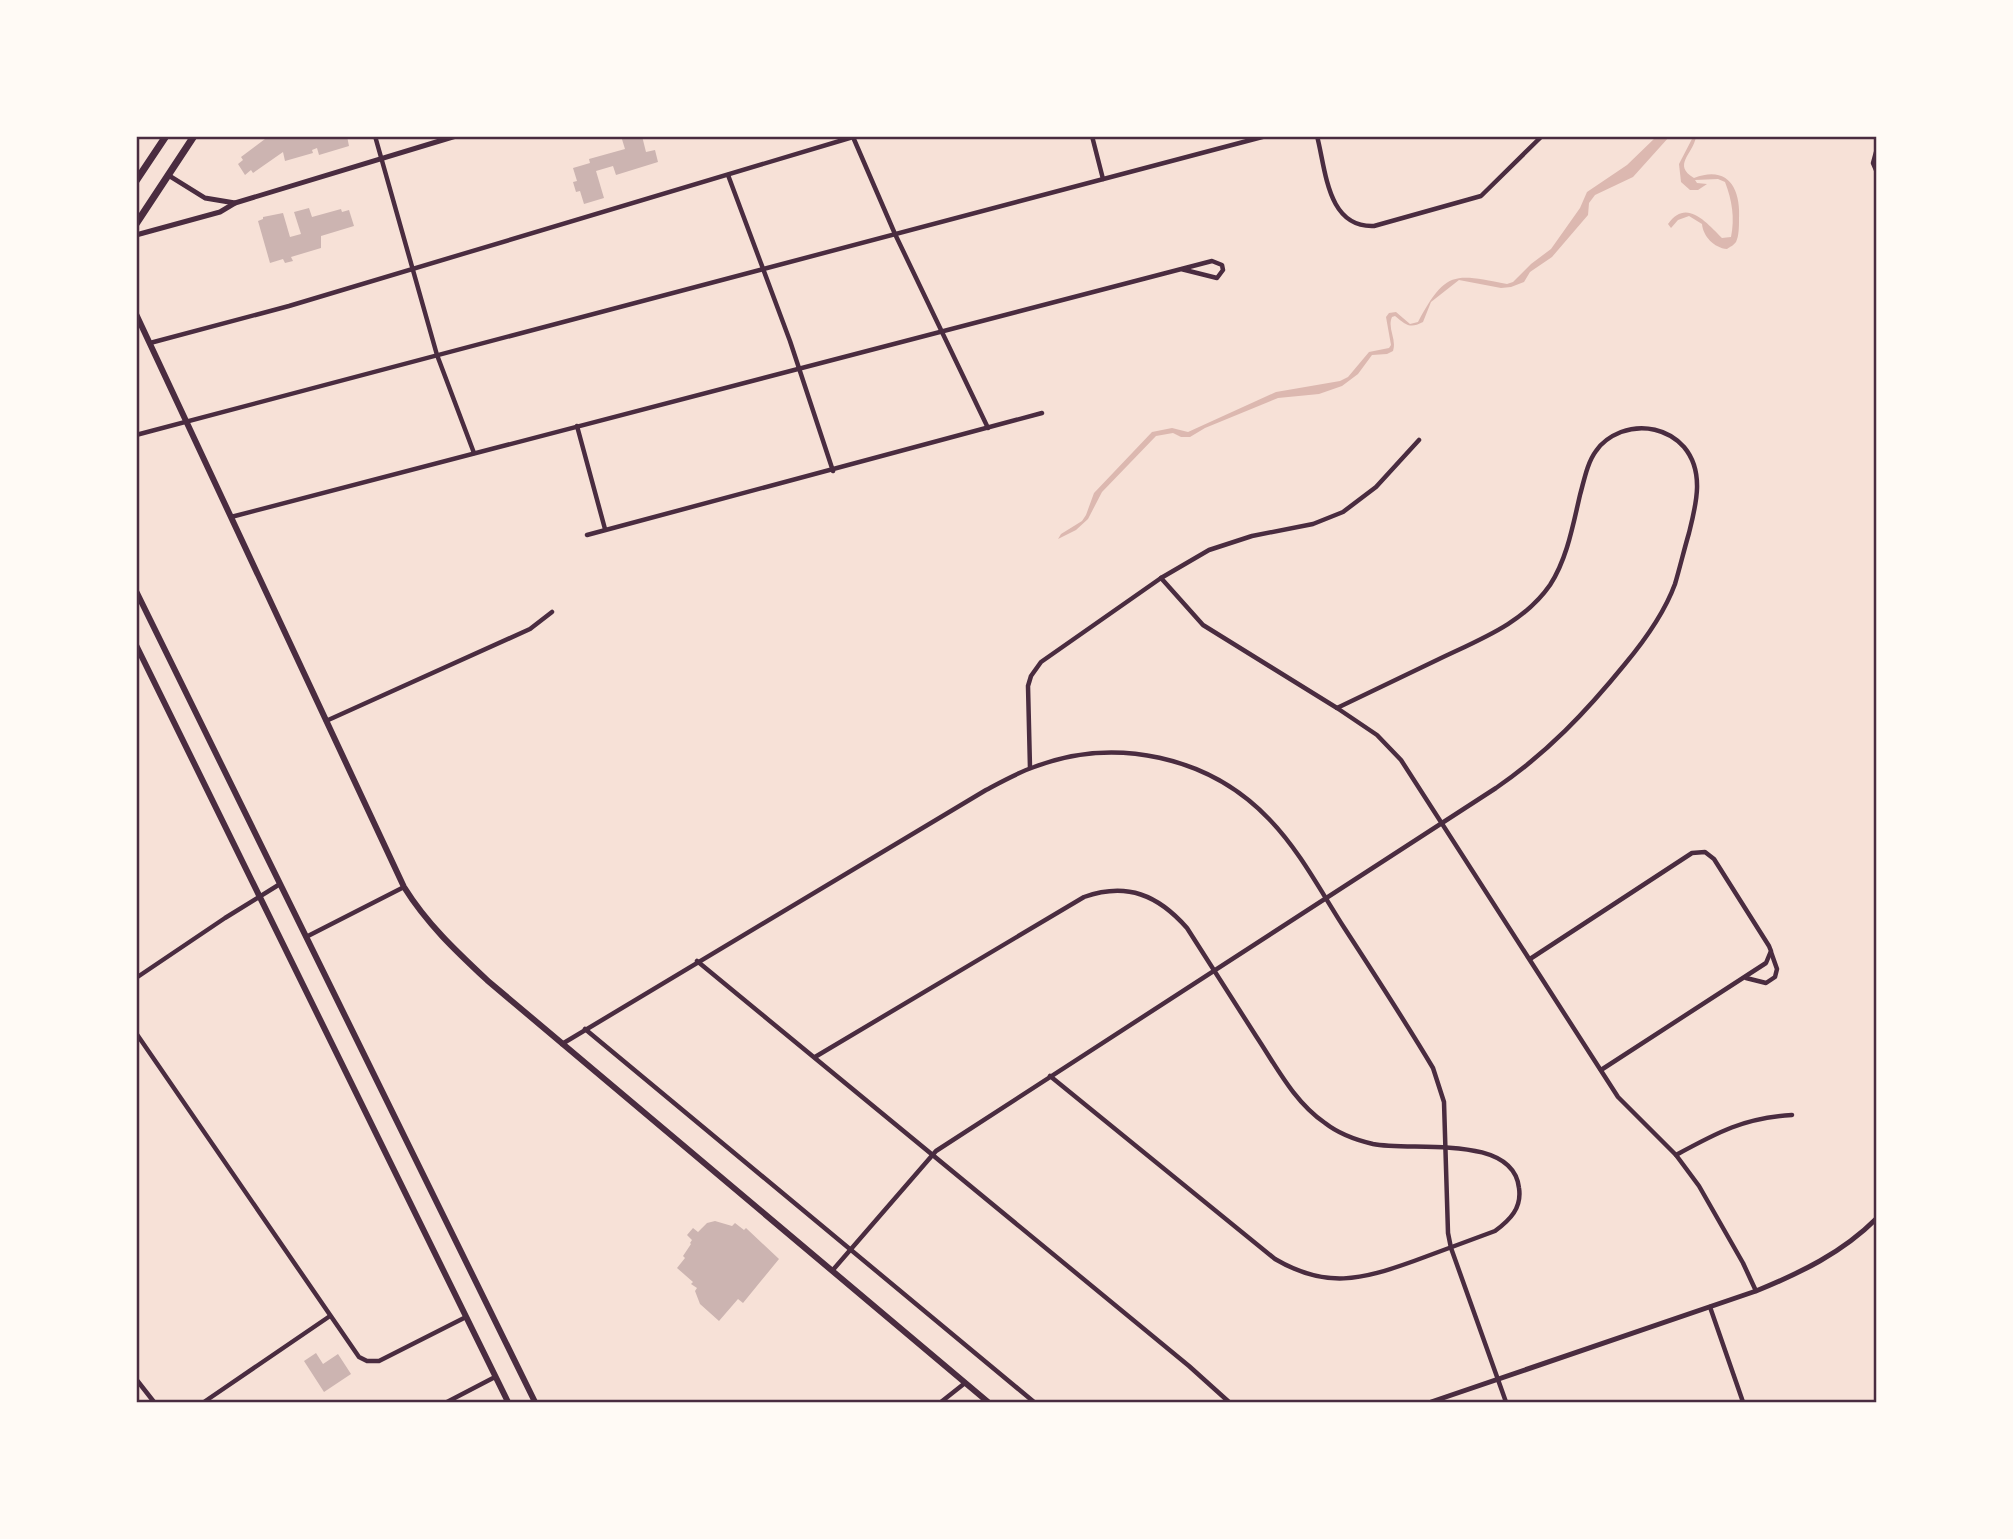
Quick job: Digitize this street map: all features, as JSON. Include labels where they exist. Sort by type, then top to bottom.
[{"type":"main road","points":[[137,181],[166,136]]},
{"type":"main road","points":[[136,224],[194,136]]},
{"type":"main road","points":[[137,317],[404,887],[426,919],[454,950],[562,1044],[988,1402]]},
{"type":"main road","points":[[136,591],[535,1402]]},
{"type":"main road","points":[[136,645],[508,1402]]},
{"type":"street","points":[[375,136],[437,355],[474,453]]},
{"type":"street","points":[[136,235],[220,212],[235,203],[456,136]]},
{"type":"street","points":[[1092,136],[1103,179]]},
{"type":"street","points":[[136,435],[1266,136]]},
{"type":"street","points":[[1317,136],[1336,208],[1357,225],[1374,226],[1482,195],[1542,136]]},
{"type":"street","points":[[150,343],[413,269],[853,137],[895,234],[988,428]]},
{"type":"street","points":[[1877,152],[1873,163],[1877,170]]},
{"type":"street","points":[[169,175],[205,198],[235,203]]},
{"type":"street","points":[[728,175],[799,368],[833,471]]},
{"type":"street","points":[[230,517],[940,330],[1212,261],[1222,265],[1223,270],[1217,278],[1181,269]]},
{"type":"street","points":[[587,534],[1042,414]]},
{"type":"street","points":[[577,426],[605,529]]},
{"type":"street","points":[[832,1271],[932,1154],[1531,763],[1591,707],[1652,629],[1674,585],[1697,493],[1697,475],[1691,456],[1674,439],[1654,429],[1632,429],[1604,442],[1591,458],[1567,548],[1558,570],[1530,607],[1504,627],[1337,708]]},
{"type":"street","points":[[1030,768],[1028,686],[1037,666],[1185,562],[1227,543],[1313,524],[1343,512],[1376,487],[1419,440]]},
{"type":"street","points":[[1161,578],[1203,625],[1337,708],[1390,747],[1401,760],[1601,1070],[1629,1110],[1676,1154],[1699,1186],[1756,1291]]},
{"type":"street","points":[[326,721],[530,629],[552,612]]},
{"type":"street","points":[[562,1044],[986,790],[1030,768],[1075,756],[1121,752],[1167,759],[1196,769],[1231,787],[1269,819],[1287,840],[1433,1068],[1444,1102],[1448,1233],[1451,1248],[1506,1402]]},
{"type":"street","points":[[1530,959],[1692,853],[1700,851],[1714,859],[1771,951],[1777,969],[1775,977],[1766,983],[1745,978]]},
{"type":"street","points":[[136,978],[280,884]]},
{"type":"street","points":[[306,936],[404,887]]},
{"type":"street","points":[[815,1057],[1084,897],[1096,893],[1129,891],[1143,894],[1165,906],[1187,928],[1297,1098],[1324,1123],[1346,1135],[1371,1143],[1483,1152],[1503,1160],[1516,1174],[1520,1198],[1513,1215],[1495,1231],[1378,1274],[1360,1278],[1326,1279],[1295,1270],[1275,1259],[1050,1076]]},
{"type":"street","points":[[1601,1070],[1745,978],[1766,963],[1771,951]]},
{"type":"street","points":[[698,961],[1189,1366],[1229,1402]]},
{"type":"street","points":[[585,1029],[1034,1402]]},
{"type":"street","points":[[136,1033],[359,1357],[372,1362],[415,1344],[466,1317]]},
{"type":"street","points":[[1676,1154],[1740,1123],[1770,1116],[1792,1115]]},
{"type":"street","points":[[1431,1402],[1756,1291],[1817,1264],[1877,1219]]},
{"type":"street","points":[[1710,1307],[1743,1402]]},
{"type":"street","points":[[204,1402],[330,1316]]},
{"type":"street","points":[[447,1402],[495,1377]]},
{"type":"street","points":[[136,1379],[153,1402]]},
{"type":"street","points":[[941,1402],[965,1383]]},
{"type":"shaded area","points":[[1656,137],[1669,137],[1633,177],[1595,195],[1589,203],[1588,215],[1552,257],[1530,272],[1524,282],[1501,288],[1459,280],[1431,302],[1423,322],[1411,326],[1395,316],[1392,317],[1393,351],[1372,355],[1358,374],[1342,386],[1319,394],[1278,398],[1205,428],[1190,437],[1173,433],[1156,436],[1102,492],[1088,519],[1076,530],[1058,539],[1061,534],[1082,521],[1094,493],[1152,432],[1172,428],[1188,432],[1276,392],[1340,381],[1348,377],[1369,352],[1389,348],[1391,345],[1386,317],[1389,313],[1396,312],[1410,324],[1418,322],[1436,293],[1444,284],[1453,280],[1475,278],[1507,284],[1513,282],[1551,249],[1580,208],[1587,192],[1627,165]]},
{"type":"shaded area","points":[[1693,137],[1696,137],[1684,164],[1688,173],[1694,178],[1706,175],[1724,177],[1735,189],[1738,198],[1738,237],[1727,249],[1710,241],[1702,224],[1689,216],[1678,220],[1671,228],[1668,224],[1675,216],[1689,213],[1703,220],[1722,238],[1731,237],[1732,209],[1725,182],[1718,179],[1695,180],[1697,183],[1707,184],[1698,190],[1690,190],[1681,182],[1679,164]]},
{"type":"building","points":[[269,136],[347,136],[349,146],[319,155],[317,148],[312,150],[313,153],[285,161],[283,152],[253,173],[251,170],[245,175],[238,164],[243,160],[241,157]]},
{"type":"building","points":[[621,136],[642,136],[646,152],[655,150],[658,162],[616,175],[613,166],[596,171],[604,198],[584,204],[580,191],[576,192],[573,182],[577,181],[573,168],[590,163],[589,159],[625,149]]},
{"type":"building","points":[[309,208],[312,217],[341,209],[342,212],[349,210],[354,226],[321,236],[321,248],[291,257],[293,261],[285,263],[283,259],[270,263],[258,221],[263,217],[283,213],[290,237],[301,234],[294,212]]},
{"type":"building","points":[[715,1221],[732,1226],[735,1223],[744,1230],[746,1228],[779,1259],[743,1303],[738,1299],[719,1321],[700,1304],[695,1291],[697,1288],[677,1268],[691,1244],[692,1240],[687,1235],[693,1228],[698,1232],[707,1223]]},
{"type":"building","points":[[316,1353],[323,1364],[338,1354],[351,1374],[324,1392],[304,1361]]}]
